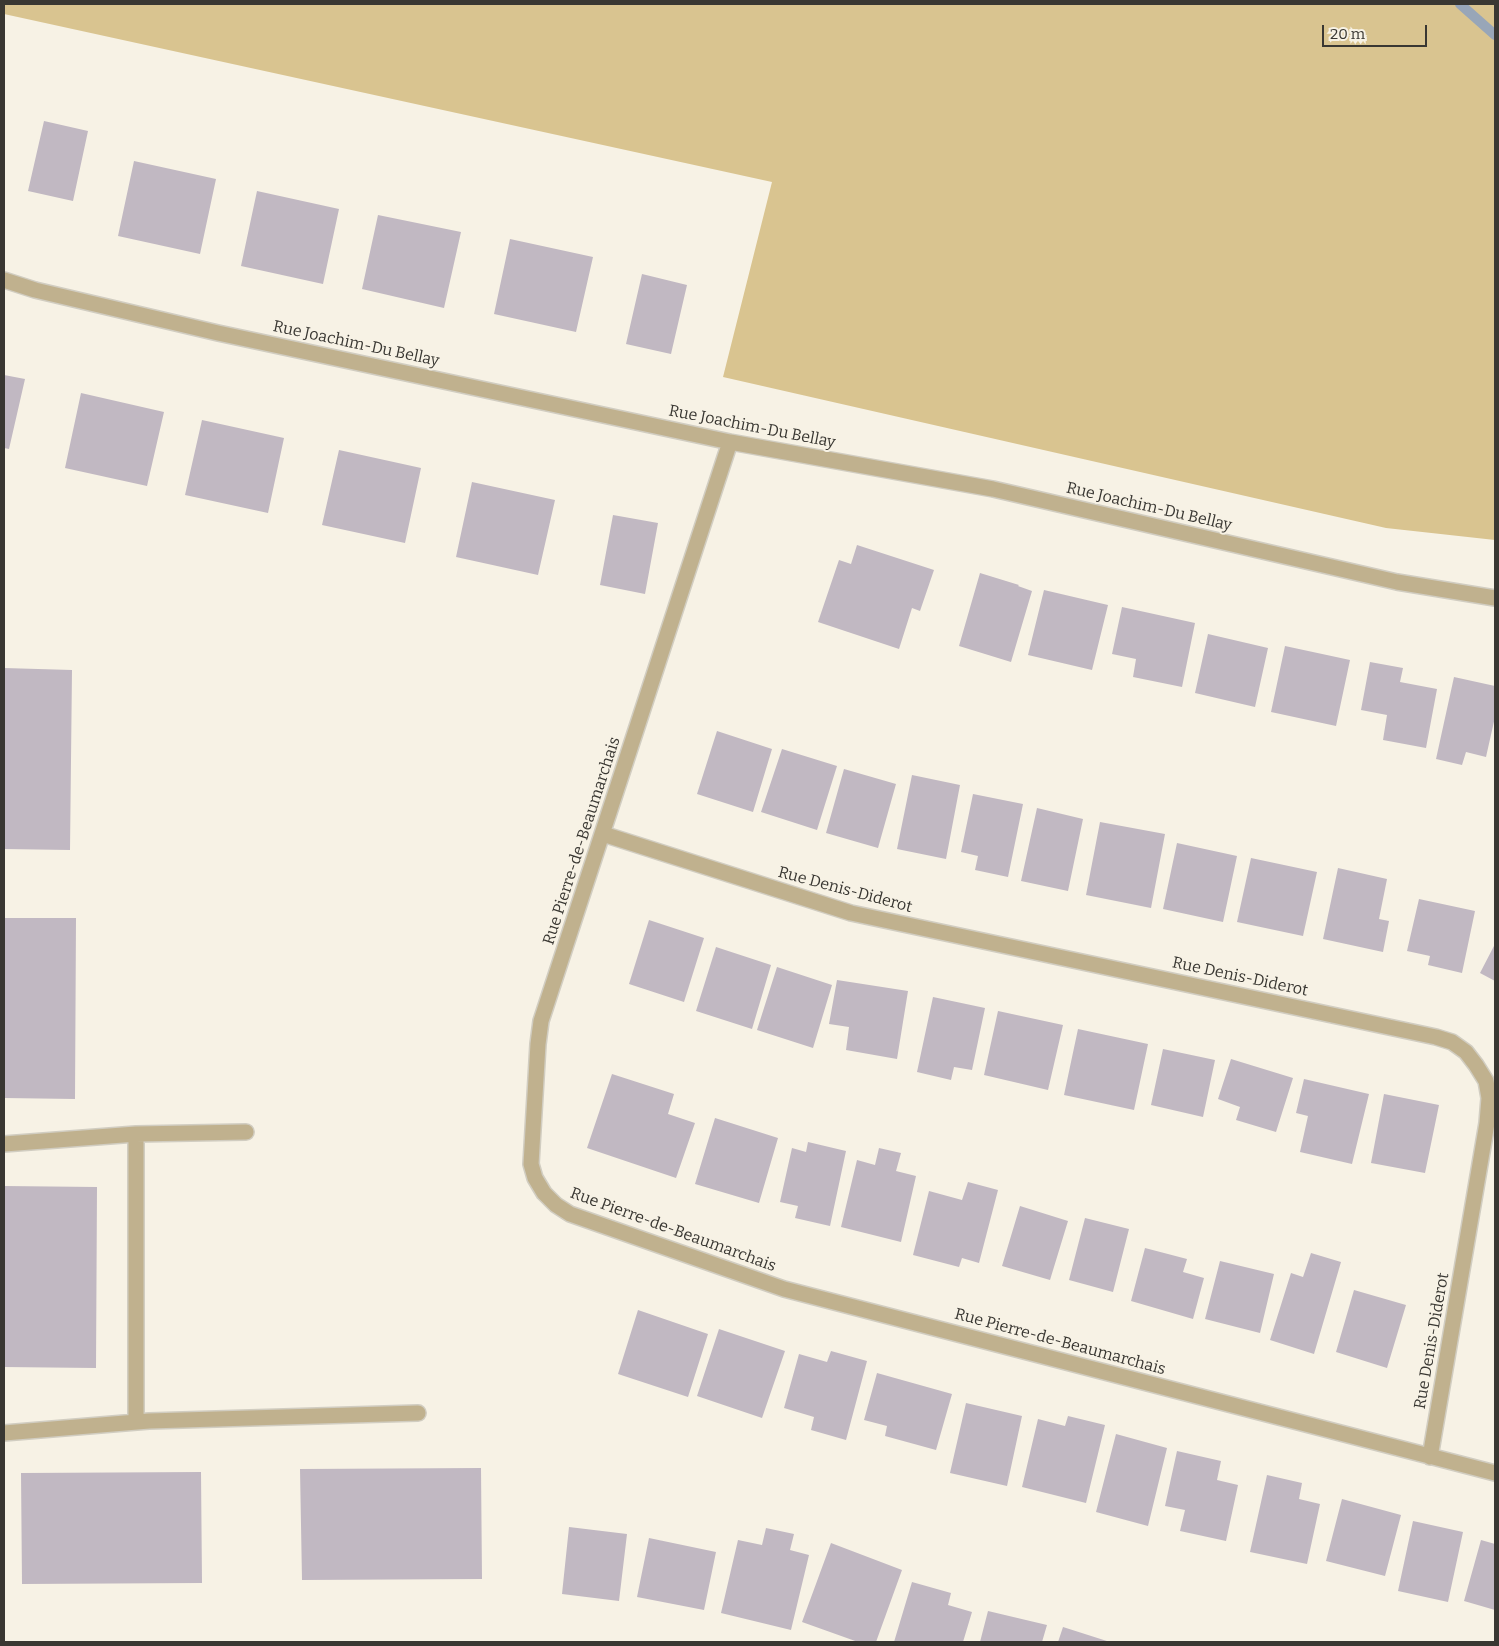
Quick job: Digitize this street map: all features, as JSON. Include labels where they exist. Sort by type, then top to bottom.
[{"type":"street","name":"Rue Joachim-Du Bellay","points":[[4,280],[35,290],[123,312],[218,333],[730,442],[993,490],[1397,582],[1495,598]]},
{"type":"street","name":"Rue Pierre-de-Beaumarchais","points":[[730,442],[541,1021],[531,1164],[535,1178],[544,1193],[556,1205],[570,1214],[784,1289],[1495,1473]]},
{"type":"street","name":"Rue Denis-Diderot","points":[[603,834],[851,913],[1436,1037],[1452,1042],[1466,1052],[1486,1081],[1489,1106],[1430,1456]]},
{"type":"street","points":[[4,1144],[136,1134],[246,1132]]},
{"type":"street","points":[[136,1134],[136,1422]]},
{"type":"street","points":[[4,1433],[136,1422],[418,1413]]},
{"type":"shaded area","points":[[4,4],[1495,4],[1495,540],[1386,528],[723,377],[772,182],[4,14]]},
{"type":"building","points":[[44,121],[88,131],[73,201],[28,191]]},
{"type":"building","points":[[134,161],[216,179],[200,254],[118,236]]},
{"type":"building","points":[[257,191],[339,209],[323,284],[241,266]]},
{"type":"building","points":[[378,215],[461,232],[444,308],[362,289]]},
{"type":"building","points":[[510,239],[593,257],[576,332],[494,314]]},
{"type":"building","points":[[642,274],[687,285],[671,354],[626,344]]},
{"type":"building","points":[[4,375],[25,379],[9,449],[4,448]]},
{"type":"building","points":[[81,393],[164,412],[147,486],[65,468]]},
{"type":"building","points":[[202,420],[284,438],[268,513],[185,495]]},
{"type":"building","points":[[339,450],[421,468],[405,543],[322,525]]},
{"type":"building","points":[[472,482],[555,500],[538,575],[456,557]]},
{"type":"building","points":[[613,515],[658,523],[645,594],[600,585]]},
{"type":"building","points":[[857,545],[934,570],[920,611],[912,608],[899,649],[818,622],[839,560],[851,564]]},
{"type":"building","points":[[980,573],[1032,591],[1011,662],[959,646]]},
{"type":"building","points":[[1044,590],[1108,605],[1092,670],[1028,655]]},
{"type":"building","points":[[1122,607],[1195,623],[1182,687],[1133,677],[1136,659],[1112,654]]},
{"type":"building","points":[[1208,634],[1268,648],[1255,707],[1195,693]]},
{"type":"building","points":[[1285,646],[1350,660],[1336,726],[1271,712]]},
{"type":"building","points":[[1370,662],[1403,668],[1400,682],[1437,689],[1426,748],[1383,740],[1387,715],[1361,710]]},
{"type":"building","points":[[4,668],[72,670],[70,850],[4,849]]},
{"type":"building","points":[[1454,677],[1495,686],[1495,717],[1486,757],[1466,752],[1462,765],[1436,759]]},
{"type":"building","points":[[717,731],[772,749],[753,812],[697,794]]},
{"type":"building","points":[[782,749],[837,766],[817,830],[761,812]]},
{"type":"building","points":[[844,769],[896,784],[878,848],[826,833]]},
{"type":"building","points":[[912,775],[960,785],[946,859],[897,849]]},
{"type":"building","points":[[973,794],[1023,804],[1008,877],[975,870],[978,856],[961,852]]},
{"type":"building","points":[[1037,808],[1083,819],[1068,891],[1021,881]]},
{"type":"building","points":[[1100,822],[1165,834],[1151,908],[1086,895]]},
{"type":"building","points":[[1177,843],[1237,856],[1223,922],[1163,909]]},
{"type":"building","points":[[1251,858],[1317,872],[1303,936],[1237,922]]},
{"type":"building","points":[[1338,868],[1387,879],[1379,919],[1389,921],[1383,952],[1323,939]]},
{"type":"building","points":[[1419,899],[1475,911],[1462,973],[1428,965],[1430,956],[1407,951]]},
{"type":"building","points":[[4,918],[76,918],[75,1099],[4,1098]]},
{"type":"building","points":[[649,920],[704,938],[684,1002],[629,984]]},
{"type":"building","points":[[1495,944],[1495,981],[1480,973]]},
{"type":"building","points":[[716,947],[771,965],[752,1029],[696,1011]]},
{"type":"building","points":[[777,967],[832,985],[813,1048],[757,1030]]},
{"type":"building","points":[[837,980],[908,991],[897,1059],[846,1050],[849,1027],[829,1024]]},
{"type":"building","points":[[933,997],[985,1008],[972,1070],[954,1067],[951,1080],[917,1072]]},
{"type":"building","points":[[998,1011],[1063,1025],[1048,1090],[984,1075]]},
{"type":"building","points":[[1078,1029],[1148,1044],[1134,1110],[1064,1095]]},
{"type":"building","points":[[1163,1049],[1215,1060],[1203,1117],[1151,1105]]},
{"type":"building","points":[[1231,1059],[1293,1078],[1276,1132],[1236,1120],[1240,1107],[1218,1099]]},
{"type":"building","points":[[612,1074],[674,1094],[668,1114],[695,1123],[676,1178],[587,1148]]},
{"type":"building","points":[[1304,1079],[1369,1094],[1352,1164],[1300,1152],[1308,1116],[1296,1113]]},
{"type":"building","points":[[1384,1094],[1439,1105],[1425,1173],[1371,1163]]},
{"type":"building","points":[[715,1118],[778,1138],[759,1203],[695,1184]]},
{"type":"building","points":[[808,1142],[846,1151],[830,1226],[795,1218],[798,1206],[780,1202],[792,1148],[806,1152]]},
{"type":"building","points":[[879,1148],[901,1153],[896,1171],[916,1176],[901,1242],[841,1227],[857,1160],[875,1165]]},
{"type":"building","points":[[968,1182],[998,1190],[979,1263],[962,1258],[959,1267],[913,1255],[929,1191],[962,1200]]},
{"type":"building","points":[[4,1186],[97,1187],[96,1368],[4,1367]]},
{"type":"building","points":[[1020,1206],[1068,1221],[1050,1280],[1002,1266]]},
{"type":"building","points":[[1085,1218],[1129,1229],[1113,1292],[1069,1280]]},
{"type":"building","points":[[1145,1248],[1187,1259],[1183,1272],[1204,1278],[1193,1319],[1131,1301]]},
{"type":"building","points":[[1311,1253],[1341,1262],[1314,1354],[1270,1340],[1291,1273],[1303,1277]]},
{"type":"building","points":[[1220,1261],[1274,1274],[1260,1333],[1205,1319]]},
{"type":"building","points":[[1354,1290],[1406,1305],[1387,1368],[1336,1352]]},
{"type":"building","points":[[638,1310],[708,1334],[688,1397],[618,1374]]},
{"type":"building","points":[[719,1329],[785,1351],[762,1418],[697,1396]]},
{"type":"building","points":[[831,1351],[867,1361],[846,1440],[811,1430],[814,1417],[784,1408],[799,1354],[827,1362]]},
{"type":"building","points":[[877,1373],[952,1394],[936,1450],[885,1436],[887,1426],[864,1420]]},
{"type":"building","points":[[966,1403],[1022,1416],[1007,1486],[950,1473]]},
{"type":"building","points":[[1068,1416],[1105,1425],[1086,1503],[1022,1487],[1038,1419],[1065,1426]]},
{"type":"building","points":[[1116,1434],[1167,1448],[1148,1526],[1096,1512]]},
{"type":"building","points":[[1177,1451],[1221,1461],[1217,1480],[1238,1485],[1226,1541],[1180,1531],[1185,1510],[1165,1506]]},
{"type":"building","points":[[481,1468],[482,1579],[302,1580],[300,1469]]},
{"type":"building","points":[[201,1472],[202,1583],[22,1584],[21,1473]]},
{"type":"building","points":[[1267,1475],[1302,1483],[1299,1499],[1320,1504],[1307,1564],[1250,1552]]},
{"type":"building","points":[[1342,1499],[1401,1515],[1385,1576],[1326,1561]]},
{"type":"building","points":[[1413,1521],[1463,1532],[1448,1602],[1398,1591]]},
{"type":"building","points":[[569,1527],[627,1534],[619,1601],[562,1594]]},
{"type":"building","points":[[766,1528],[794,1534],[790,1550],[809,1555],[791,1630],[721,1613],[738,1540],[762,1545]]},
{"type":"building","points":[[649,1538],[716,1552],[704,1610],[637,1597]]},
{"type":"building","points":[[1481,1540],[1495,1544],[1495,1610],[1464,1601]]},
{"type":"building","points":[[831,1543],[902,1570],[876,1642],[858,1642],[802,1622]]},
{"type":"building","points":[[912,1582],[951,1593],[948,1605],[972,1612],[963,1642],[894,1642]]},
{"type":"building","points":[[988,1611],[1047,1625],[1042,1642],[980,1642]]},
{"type":"building","points":[[1063,1627],[1110,1642],[1058,1642]]},
{"type":"waterway","points":[[1460,4],[1495,35]]}]
